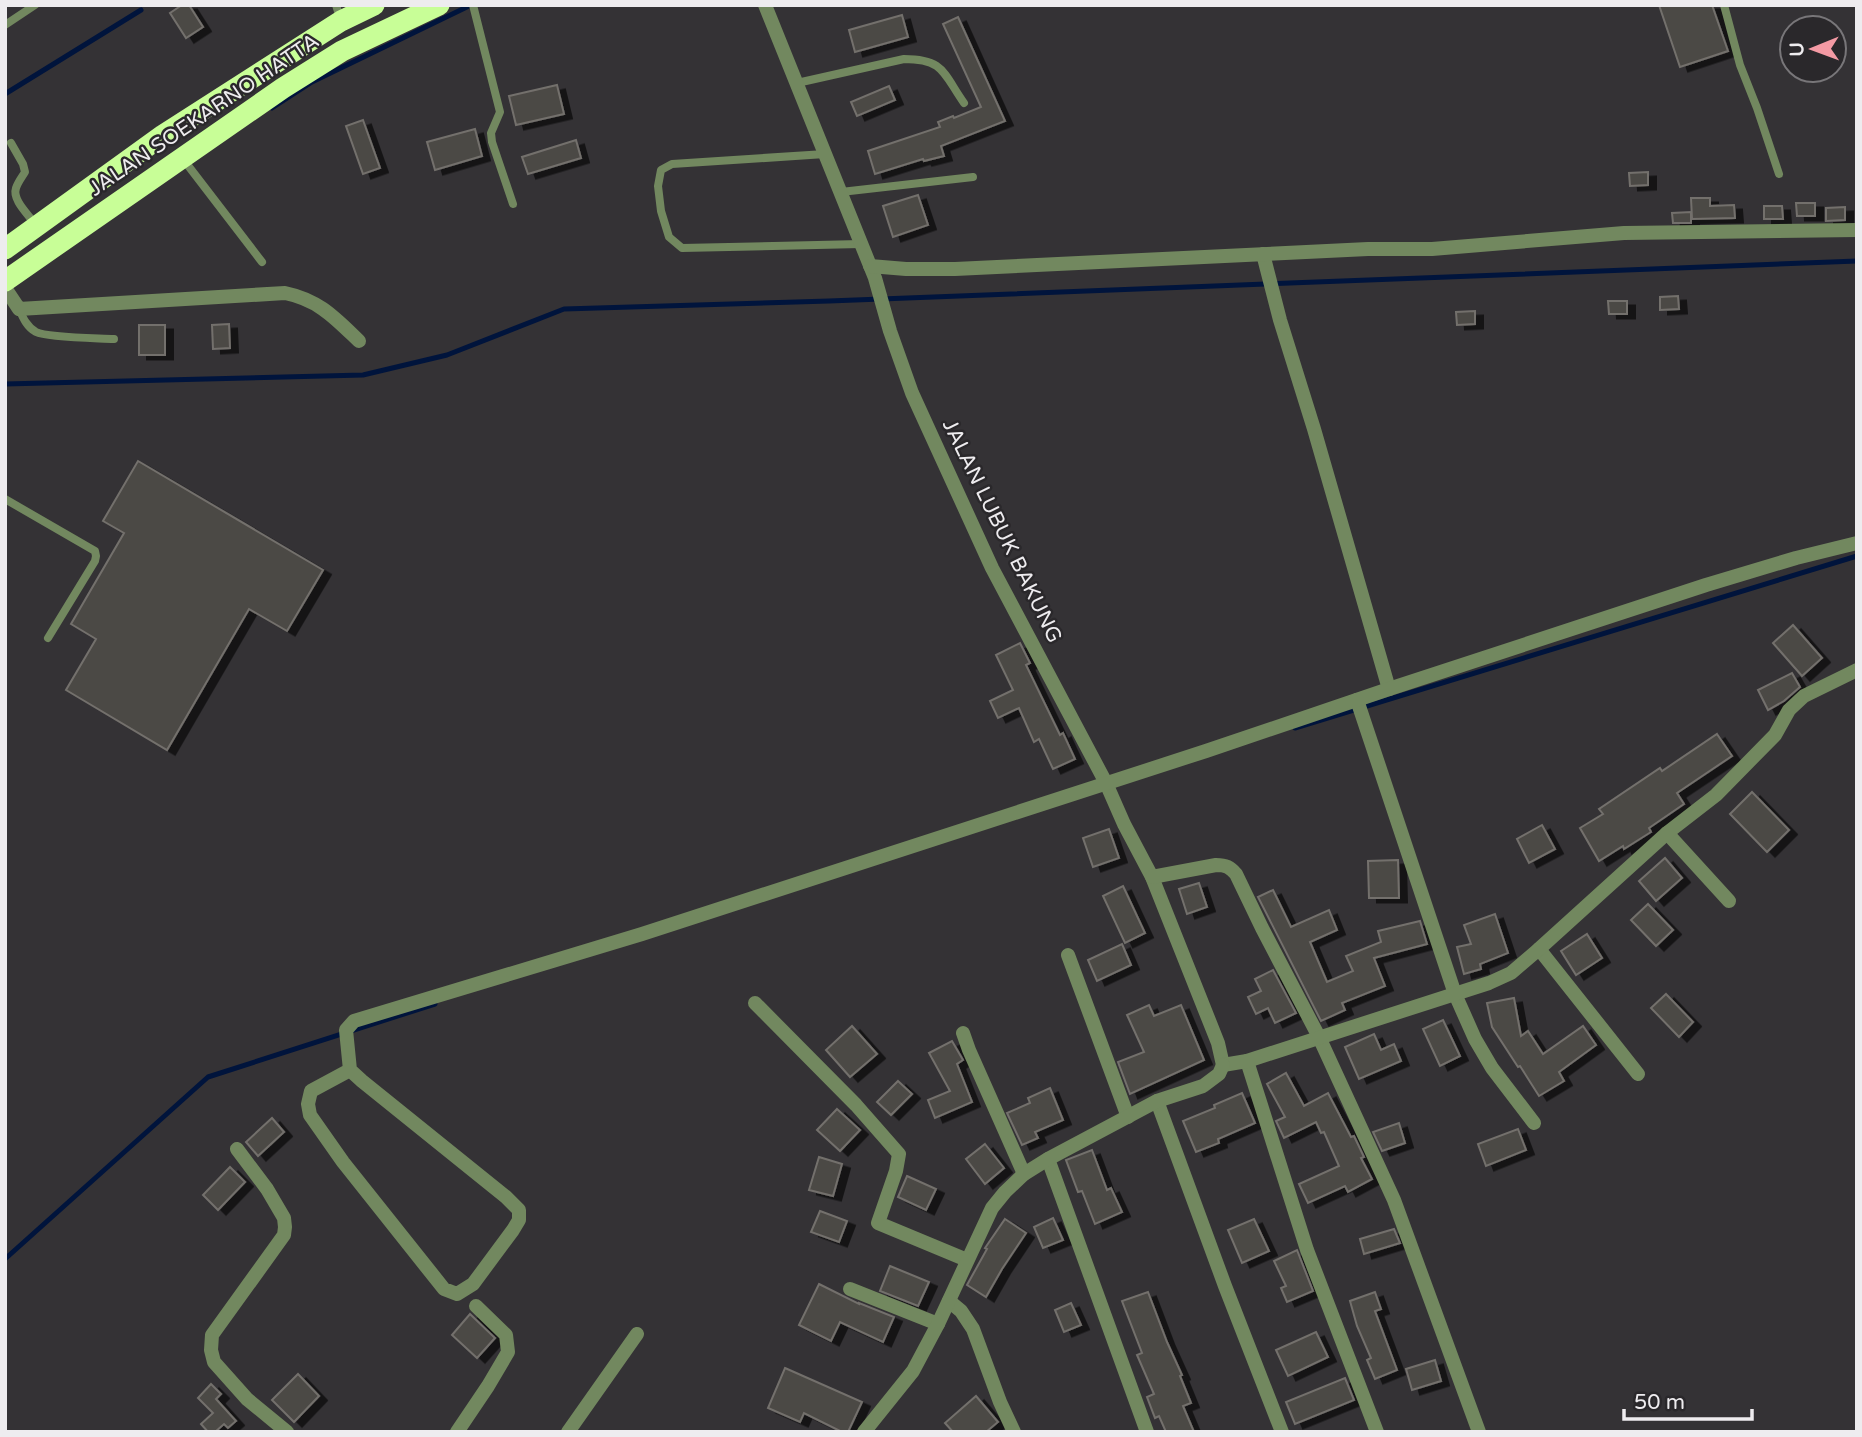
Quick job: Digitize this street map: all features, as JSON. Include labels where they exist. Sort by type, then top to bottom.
[{"type":"highway","name":"JALAN SOEKARNO HATTA","points":[[5,281],[186,164],[283,88],[342,51],[439,5]]},
{"type":"highway","name":"JALAN SOEKARNO HATTA","points":[[5,249],[338,13],[365,7]]},
{"type":"street","name":"JALAN LUBUK BAKUNG","points":[[765,5],[873,272],[912,393],[992,568],[1152,877],[1218,1043],[1223,1065]]},
{"type":"street","points":[[873,272],[1264,260],[1368,249],[1432,249],[1624,233],[1857,230]]},
{"type":"street","points":[[1264,260],[1389,689]]},
{"type":"street","points":[[5,288],[17,306],[285,293],[303,297],[331,314],[359,341]]},
{"type":"street","points":[[350,1066],[311,1091],[308,1104],[310,1115],[343,1162],[444,1289],[457,1294],[473,1284],[490,1261],[519,1220],[519,1210],[362,1081],[350,1066],[346,1041],[346,1030],[354,1021],[642,934],[1357,703],[1389,689],[1706,585],[1796,558],[1856,547]]},
{"type":"street","points":[[864,1432],[913,1371],[992,1208],[1024,1174],[1157,1101],[1203,1086],[1219,1074],[1223,1065],[1247,1061],[1489,984],[1511,972],[1667,834],[1716,795],[1753,759],[1774,735],[1789,710],[1804,696],[1854,675]]},
{"type":"street","points":[[1357,703],[1455,994],[1475,1040],[1492,1068],[1534,1123]]},
{"type":"street","points":[[1667,834],[1729,901]]},
{"type":"street","points":[[1152,877],[1216,865],[1231,868],[1236,874],[1319,1037],[1394,1200],[1479,1432]]},
{"type":"street","points":[[1539,949],[1638,1074]]},
{"type":"street","points":[[1068,955],[1128,1117]]},
{"type":"street","points":[[754,1003],[856,1105],[899,1154],[878,1223],[967,1261]]},
{"type":"street","points":[[963,1033],[1024,1174]]},
{"type":"street","points":[[1247,1061],[1307,1250],[1377,1432]]},
{"type":"street","points":[[1157,1101],[1282,1432]]},
{"type":"street","points":[[237,1149],[267,1189],[284,1218],[284,1235],[212,1335],[211,1350],[214,1362],[247,1399],[287,1432]]},
{"type":"street","points":[[1048,1159],[1147,1432]]},
{"type":"street","points":[[850,1289],[938,1324]]},
{"type":"street","points":[[949,1300],[974,1329],[1000,1402],[1014,1432]]},
{"type":"street","points":[[457,1432],[508,1352],[506,1335],[476,1306]]},
{"type":"street","points":[[573,1429],[637,1334]]},
{"type":"lane","points":[[5,25],[35,5]]},
{"type":"lane","points":[[473,5],[500,112],[491,133],[492,142],[513,204]]},
{"type":"lane","points":[[1724,5],[1740,65],[1779,174]]},
{"type":"lane","points":[[797,83],[904,59],[918,59],[938,65],[964,103]]},
{"type":"lane","points":[[11,143],[25,172],[15,195],[37,226]]},
{"type":"lane","points":[[825,153],[672,164],[662,170],[658,186],[661,211],[669,237],[682,248],[862,244]]},
{"type":"lane","points":[[186,164],[262,262]]},
{"type":"lane","points":[[841,192],[973,177]]},
{"type":"lane","points":[[17,306],[25,323],[35,332],[114,339]]},
{"type":"lane","points":[[5,499],[96,554],[92,566],[48,638]]},
{"type":"building","points":[[182,5],[189,5],[203,27],[186,38],[170,13]]},
{"type":"building","points":[[1659,5],[1712,5],[1728,51],[1680,67]]},
{"type":"building","points":[[902,15],[908,37],[855,52],[849,30]]},
{"type":"building","points":[[958,17],[1005,121],[941,146],[944,156],[924,161],[923,159],[875,174],[868,151],[940,127],[938,122],[981,107],[943,24]]},
{"type":"building","points":[[557,85],[564,114],[516,125],[509,96]]},
{"type":"building","points":[[889,86],[895,100],[857,116],[851,102]]},
{"type":"building","points":[[363,120],[380,168],[363,174],[346,126]]},
{"type":"building","points":[[475,129],[482,156],[435,170],[427,142]]},
{"type":"building","points":[[576,140],[581,158],[528,174],[522,157]]},
{"type":"building","points":[[1648,172],[1648,185],[1630,186],[1629,173]]},
{"type":"building","points":[[918,195],[928,225],[893,237],[883,206]]},
{"type":"building","points":[[1691,198],[1710,198],[1710,206],[1734,205],[1735,218],[1692,219]]},
{"type":"building","points":[[1796,203],[1815,203],[1815,216],[1797,216]]},
{"type":"building","points":[[1764,206],[1782,206],[1783,219],[1764,219]]},
{"type":"building","points":[[1845,207],[1845,220],[1826,221],[1826,208]]},
{"type":"building","points":[[1691,212],[1691,223],[1673,223],[1672,213]]},
{"type":"building","points":[[1678,296],[1679,309],[1660,310],[1660,297]]},
{"type":"building","points":[[1608,301],[1627,301],[1627,314],[1609,314]]},
{"type":"building","points":[[1475,311],[1475,324],[1457,325],[1456,312]]},
{"type":"building","points":[[229,324],[230,348],[213,349],[212,325]]},
{"type":"building","points":[[139,325],[165,325],[165,355],[139,355]]},
{"type":"building","points":[[138,461],[323,570],[287,631],[249,609],[167,750],[66,690],[96,639],[71,624],[124,533],[103,521]]},
{"type":"building","points":[[1793,625],[1822,658],[1802,676],[1773,643]]},
{"type":"building","points":[[1020,643],[1030,663],[1026,665],[1060,735],[1063,733],[1075,759],[1053,769],[1039,739],[1034,742],[1019,708],[998,718],[990,701],[1013,690],[996,655]]},
{"type":"building","points":[[1792,673],[1800,687],[1768,710],[1758,690]]},
{"type":"building","points":[[1717,734],[1732,756],[1677,793],[1684,804],[1649,828],[1651,832],[1599,861],[1580,828],[1603,814],[1599,809]]},
{"type":"building","points":[[1752,792],[1789,830],[1767,852],[1730,814]]},
{"type":"building","points":[[1542,825],[1555,849],[1529,863],[1517,839]]},
{"type":"building","points":[[1109,829],[1119,858],[1093,867],[1083,838]]},
{"type":"building","points":[[1665,858],[1682,878],[1656,901],[1639,881]]},
{"type":"building","points":[[1398,860],[1399,898],[1369,898],[1368,861]]},
{"type":"building","points":[[1199,883],[1207,907],[1187,914],[1179,889]]},
{"type":"building","points":[[1123,886],[1145,933],[1125,943],[1103,896]]},
{"type":"building","points":[[1273,890],[1291,927],[1329,910],[1337,930],[1310,942],[1327,982],[1353,971],[1346,956],[1381,942],[1378,931],[1420,921],[1427,944],[1374,958],[1385,986],[1342,1003],[1345,1010],[1321,1021],[1258,897]]},
{"type":"building","points":[[1648,904],[1673,930],[1656,946],[1631,920]]},
{"type":"building","points":[[1495,914],[1508,953],[1480,964],[1481,969],[1464,974],[1457,947],[1471,944],[1464,925]]},
{"type":"building","points":[[1587,934],[1602,958],[1576,975],[1561,951]]},
{"type":"building","points":[[1122,944],[1131,965],[1097,981],[1088,960]]},
{"type":"building","points":[[1273,970],[1296,1013],[1275,1023],[1268,1008],[1256,1014],[1248,997],[1261,991],[1255,979]]},
{"type":"building","points":[[1666,994],[1693,1022],[1679,1037],[1651,1008]]},
{"type":"building","points":[[1514,998],[1521,1036],[1528,1031],[1543,1054],[1583,1026],[1596,1045],[1559,1072],[1564,1081],[1539,1096],[1492,1027],[1487,1003]]},
{"type":"building","points":[[1149,1005],[1154,1016],[1181,1005],[1204,1060],[1130,1094],[1118,1062],[1144,1052],[1127,1015]]},
{"type":"building","points":[[1443,1020],[1460,1056],[1440,1066],[1423,1029]]},
{"type":"building","points":[[852,1026],[877,1054],[850,1077],[826,1050]]},
{"type":"building","points":[[1374,1034],[1381,1050],[1394,1044],[1401,1061],[1359,1079],[1345,1047]]},
{"type":"building","points":[[952,1041],[963,1060],[957,1064],[972,1102],[935,1118],[928,1100],[950,1091],[929,1053]]},
{"type":"building","points":[[1286,1073],[1304,1106],[1328,1093],[1351,1137],[1354,1136],[1372,1179],[1348,1192],[1345,1186],[1308,1203],[1299,1184],[1339,1166],[1324,1132],[1321,1133],[1316,1122],[1284,1138],[1276,1121],[1285,1117],[1267,1084]]},
{"type":"building","points":[[898,1081],[912,1094],[891,1115],[877,1102]]},
{"type":"building","points":[[1050,1088],[1063,1120],[1035,1132],[1038,1138],[1022,1145],[1007,1113],[1030,1103],[1028,1098]]},
{"type":"building","points":[[1242,1093],[1255,1123],[1196,1152],[1183,1121]]},
{"type":"building","points":[[837,1109],[860,1130],[840,1151],[817,1130]]},
{"type":"building","points":[[272,1118],[284,1132],[258,1156],[246,1142]]},
{"type":"building","points":[[1399,1123],[1405,1143],[1382,1151],[1373,1132]]},
{"type":"building","points":[[1518,1129],[1526,1150],[1486,1166],[1478,1144]]},
{"type":"building","points":[[985,1144],[1004,1168],[985,1184],[966,1159]]},
{"type":"building","points":[[1092,1150],[1107,1190],[1111,1188],[1122,1212],[1095,1224],[1082,1191],[1078,1192],[1066,1160]]},
{"type":"building","points":[[819,1157],[842,1164],[833,1196],[809,1190]]},
{"type":"building","points":[[230,1167],[245,1182],[218,1210],[203,1195]]},
{"type":"building","points":[[907,1176],[936,1189],[926,1210],[898,1197]]},
{"type":"building","points":[[820,1211],[847,1221],[839,1242],[811,1232]]},
{"type":"building","points":[[1053,1218],[1063,1240],[1043,1248],[1034,1227]]},
{"type":"building","points":[[1005,1219],[1026,1233],[986,1297],[967,1285],[987,1249],[985,1248]]},
{"type":"building","points":[[1254,1219],[1269,1251],[1242,1263],[1228,1230]]},
{"type":"building","points":[[1394,1229],[1400,1243],[1364,1254],[1360,1239]]},
{"type":"building","points":[[1297,1250],[1313,1291],[1287,1302],[1281,1288],[1286,1286],[1274,1261]]},
{"type":"building","points":[[890,1266],[929,1282],[918,1306],[880,1291]]},
{"type":"building","points":[[819,1284],[859,1304],[894,1317],[883,1342],[840,1322],[831,1341],[799,1325]]},
{"type":"building","points":[[1148,1292],[1182,1375],[1180,1376],[1191,1403],[1183,1406],[1194,1432],[1166,1432],[1159,1416],[1155,1418],[1147,1397],[1154,1394],[1137,1355],[1142,1353],[1122,1301]]},
{"type":"building","points":[[1375,1292],[1381,1309],[1375,1311],[1397,1370],[1375,1379],[1367,1360],[1371,1358],[1350,1301]]},
{"type":"building","points":[[1071,1303],[1081,1325],[1064,1332],[1055,1310]]},
{"type":"building","points":[[470,1314],[495,1338],[477,1358],[452,1335]]},
{"type":"building","points":[[1316,1332],[1328,1357],[1288,1376],[1276,1350]]},
{"type":"building","points":[[1435,1360],[1441,1381],[1412,1390],[1406,1369]]},
{"type":"building","points":[[785,1368],[862,1402],[848,1432],[842,1432],[804,1413],[800,1422],[768,1408]]},
{"type":"building","points":[[298,1374],[319,1396],[294,1422],[272,1400]]},
{"type":"building","points":[[1345,1378],[1354,1400],[1295,1424],[1286,1402]]},
{"type":"building","points":[[211,1384],[221,1394],[216,1399],[236,1421],[228,1428],[224,1424],[215,1432],[208,1432],[201,1424],[213,1413],[198,1398]]},
{"type":"building","points":[[976,1396],[998,1422],[986,1432],[953,1432],[945,1423]]},
{"type":"waterway","points":[[272,108],[312,82],[471,5]]},
{"type":"waterway","points":[[5,94],[141,10]]},
{"type":"waterway","points":[[5,384],[363,375],[447,355],[564,309],[1857,261]]},
{"type":"waterway","points":[[1295,728],[1857,556]]},
{"type":"waterway","points":[[5,1259],[208,1077],[435,1004]]}]
